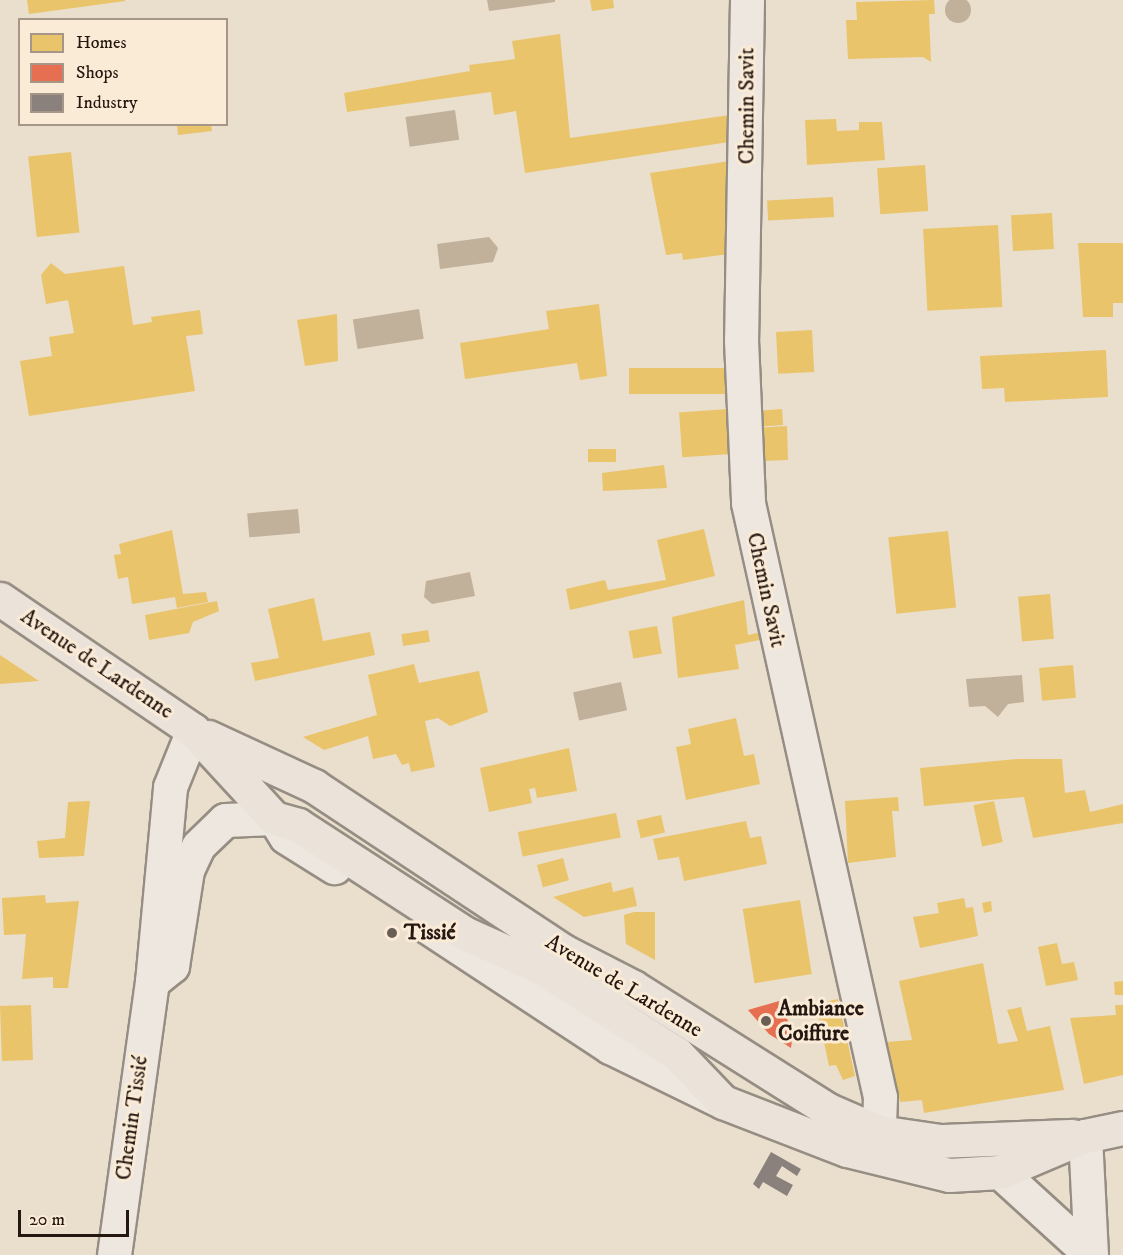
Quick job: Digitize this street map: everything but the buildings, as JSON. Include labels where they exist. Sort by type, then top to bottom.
[{"type":"main road","name":"Avenue de Lardenne","points":[[0,599],[193,730],[314,786],[565,952],[633,987],[828,1110],[879,1132],[940,1141],[1085,1136],[1123,1128]]},
{"type":"main road","name":"Avenue de Lardenne","points":[[193,730],[274,818],[298,825],[464,933],[540,966],[677,1054],[723,1102],[847,1150],[937,1174],[1000,1172],[1085,1136]]},
{"type":"street","name":"Chemin Savit","points":[[747,0],[741,351],[748,503],[871,1050],[880,1096],[879,1132]]},
{"type":"street","name":"Chemin Tissié","points":[[114,1255],[152,982],[170,787],[193,730]]},
{"type":"street","points":[[152,982],[172,966],[187,870],[198,846],[225,820],[274,818]]},
{"type":"street","points":[[847,1150],[879,1132]]},
{"type":"street","points":[[1085,1136],[1091,1255]]},
{"type":"street","points":[[1000,1172],[1091,1255]]},
{"type":"shaded area","points":[[952,-1],[964,-1],[970,5],[970,15],[963,22],[953,22],[946,15],[946,5]]},
{"type":"shaded area","points":[[487,0],[555,0],[555,2],[489,11]]},
{"type":"shaded area","points":[[455,110],[459,140],[410,147],[405,117]]},
{"type":"shaded area","points":[[489,237],[498,248],[493,262],[440,269],[437,244]]},
{"type":"shaded area","points":[[419,309],[424,339],[358,349],[353,319]]},
{"type":"shaded area","points":[[298,509],[300,533],[249,537],[247,513]]},
{"type":"shaded area","points":[[470,572],[475,596],[432,604],[424,597],[426,581]]},
{"type":"shaded area","points":[[1022,675],[1024,702],[1008,704],[998,717],[985,706],[969,707],[966,679]]},
{"type":"shaded area","points":[[621,682],[627,710],[579,721],[573,692]]},
{"type":"place","name":"Tissié","points":[[392,933]]},
{"type":"place","name":"Ambiance Coiffure","points":[[766,1021]]}]
